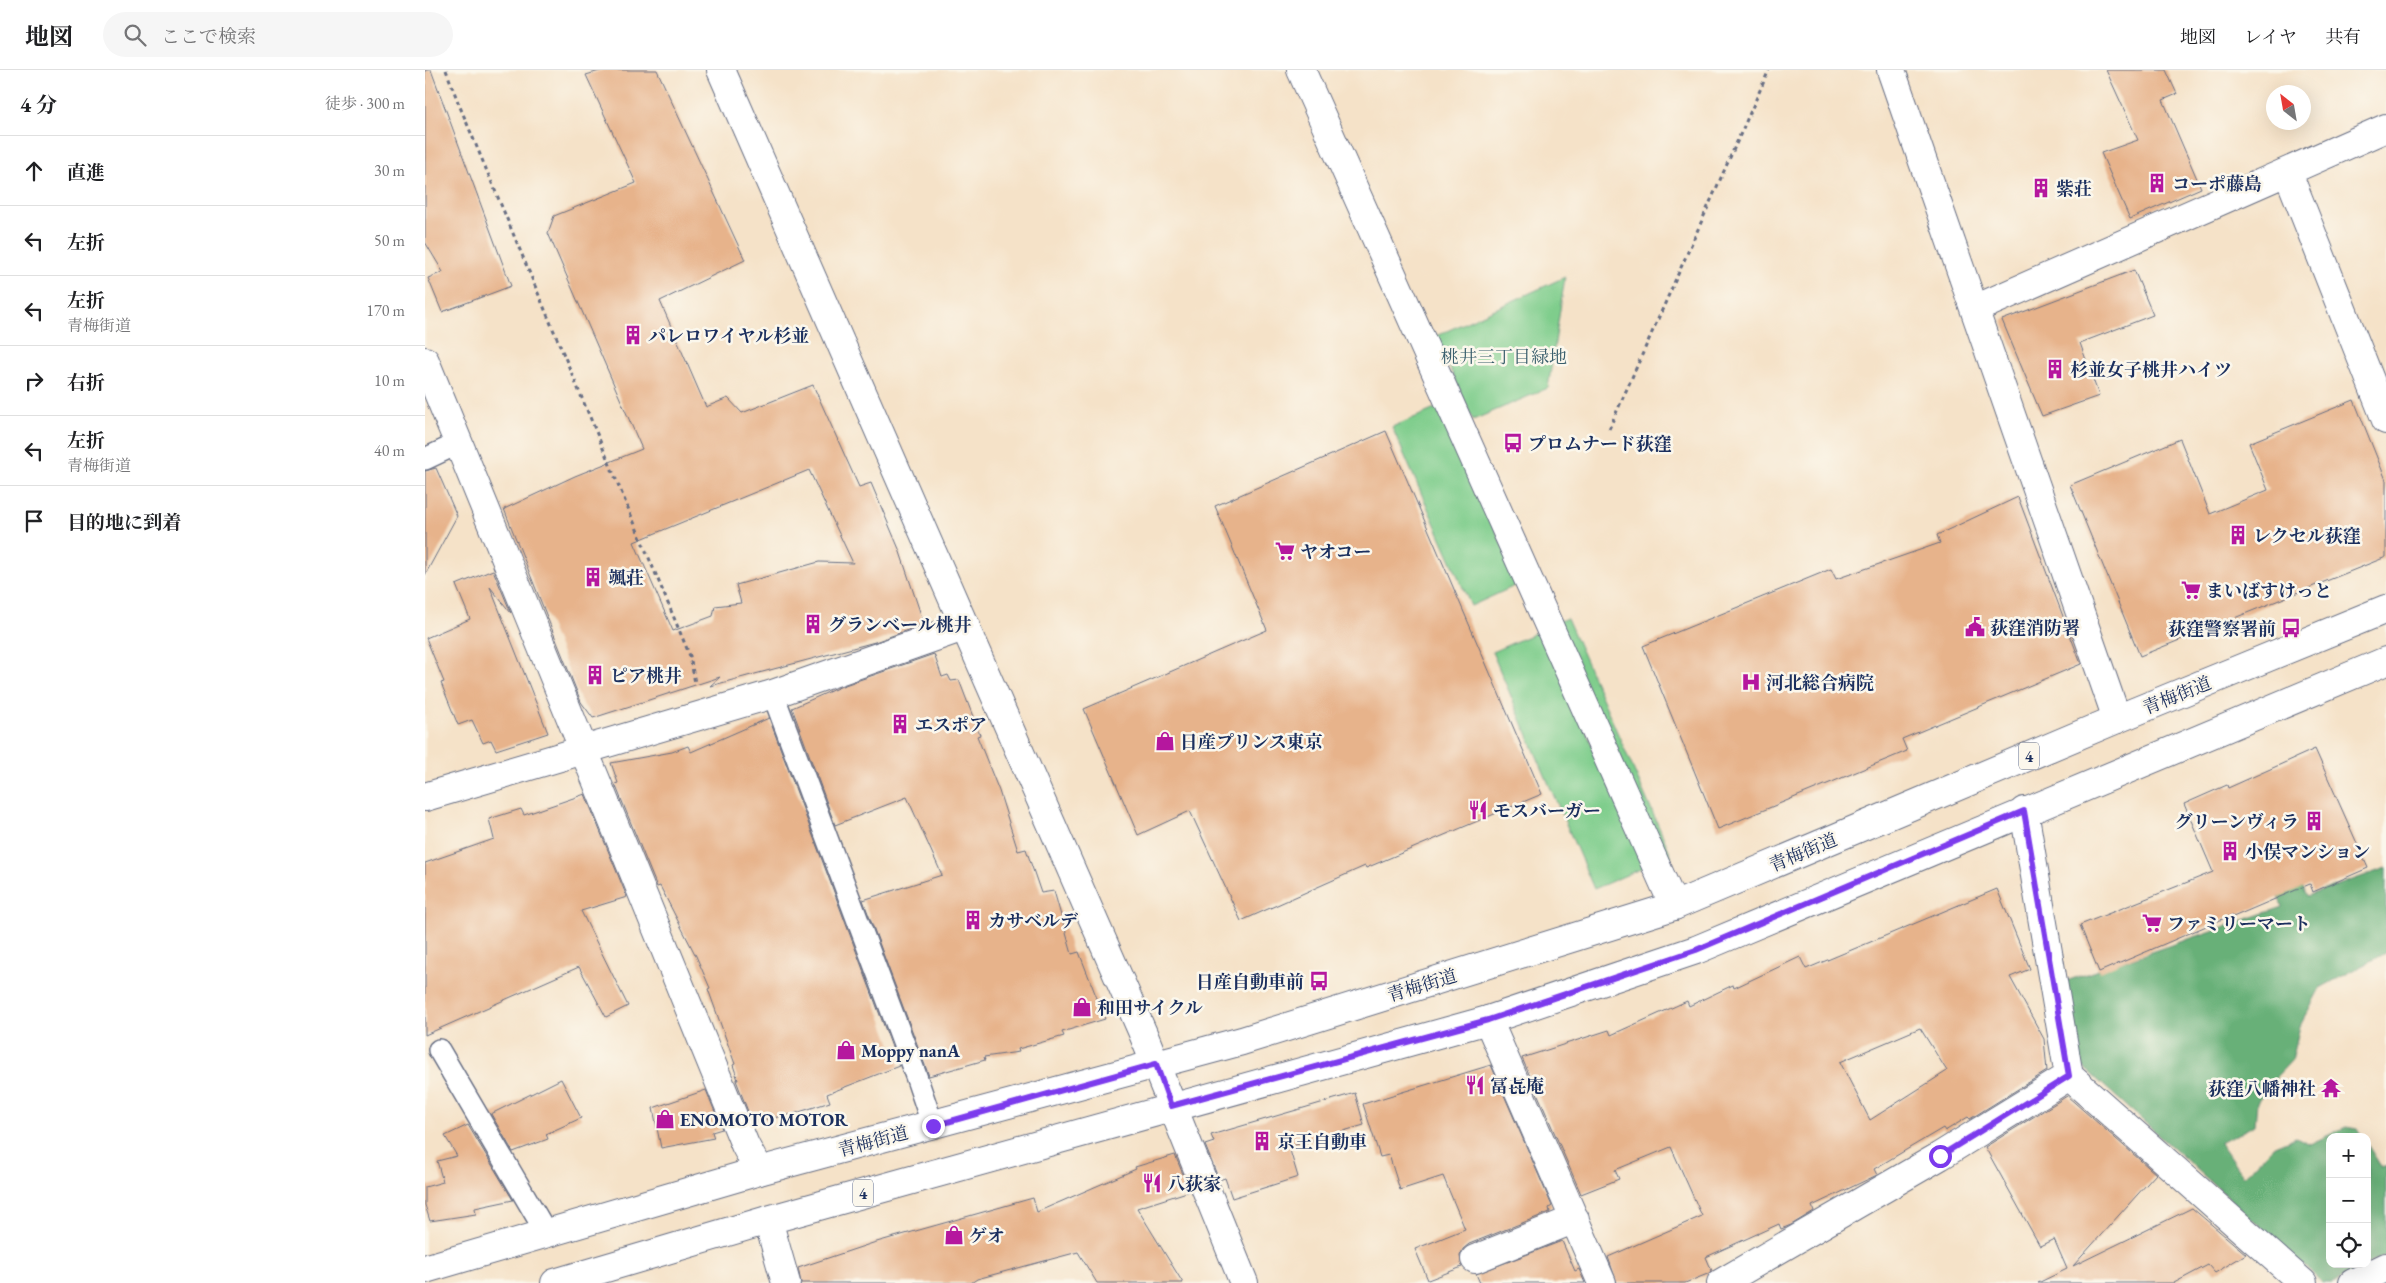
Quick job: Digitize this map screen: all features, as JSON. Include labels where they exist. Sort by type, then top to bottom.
[{"type":"street","points":[[721,70],[966,626],[1156,1064],[1171,1106],[1244,1283]]},
{"type":"street","points":[[1301,70],[1674,906]]},
{"type":"street","points":[[1891,70],[2117,719]]},
{"type":"street","points":[[1975,310],[2386,128]]},
{"type":"street","points":[[2288,173],[2386,420]]},
{"type":"street","points":[[425,361],[745,1145],[759,1172]]},
{"type":"street","name":"青梅街道","points":[[425,1268],[759,1172],[1242,1041],[1674,906],[2117,719],[2386,609]]},
{"type":"street","points":[[425,797],[773,694],[966,626]]},
{"type":"street","name":"4","points":[[555,1283],[768,1220],[1171,1106],[1488,1020],[1696,950],[2386,661]]},
{"type":"street","points":[[2024,811],[2069,1076],[2303,1283]]},
{"type":"street","points":[[1488,1020],[1602,1283]]},
{"type":"street","points":[[1721,1283],[1940,1156],[2069,1076]]},
{"type":"street","points":[[1475,1258],[1575,1219]]},
{"type":"street","points":[[768,1220],[786,1283]]},
{"type":"street","points":[[2353,1283],[2386,1267]]},
{"type":"lane","points":[[425,459],[459,443]]},
{"type":"lane","points":[[773,694],[933,1126]]},
{"type":"lane","points":[[439,1050],[547,1234]]},
{"type":"path","points":[[446,70],[690,656],[702,715]]},
{"type":"path","points":[[1609,429],[1769,70]]},
{"type":"green space","name":"桃井三丁目緑地","points":[[1565,277],[1548,388],[1473,420],[1436,336]]},
{"type":"green space","name":"桃井三丁目緑地","points":[[1442,406],[1519,584],[1471,606],[1392,427]]},
{"type":"green space","points":[[1567,618],[1672,857],[1661,862],[1555,623]]},
{"type":"green space","points":[[1542,630],[1645,867],[1594,889],[1492,652]]},
{"type":"green space","points":[[2264,793],[2307,896],[2386,868],[2386,953],[2320,988],[2300,1026],[2292,1060],[2272,1081],[2257,1102],[2255,1125],[2220,1143],[2243,1177],[2272,1147],[2296,1137],[2310,1144],[2326,1136],[2326,1268],[2361,1268],[2332,1283],[2323,1283],[2081,1065],[2063,982],[2282,907],[2248,799]]},
{"type":"green space","points":[[2346,1127],[2357,1129],[2360,1133],[2333,1133]]},
{"type":"green space","points":[[2371,1150],[2382,1168],[2386,1166],[2386,1255],[2371,1263]]},
{"type":"building","points":[[425,70],[431,70],[511,286],[442,312],[428,278],[443,272],[425,242]]},
{"type":"building","points":[[603,70],[657,70],[745,260],[660,301],[706,407],[728,398],[742,413],[813,385],[859,487],[871,483],[899,549],[924,624],[875,642],[710,686],[720,677],[593,718],[581,702],[504,509],[575,476],[642,449],[548,233],[554,216],[636,183],[586,75]],"holes":[[[809,470],[853,563],[819,562],[736,585],[741,603],[715,606],[713,616],[673,631],[634,542]]]},
{"type":"building","points":[[2106,70],[2166,70],[2177,94],[2163,100],[2201,188],[2130,219],[2101,153],[2138,140]]},
{"type":"building","name":"杉並女子桃井ハイツ","points":[[2134,270],[2153,315],[2080,343],[2099,396],[2042,416],[2002,320]]},
{"type":"building","name":"レクセル荻窪","points":[[2354,400],[2386,480],[2386,557],[2140,656],[2070,485],[2180,439],[2210,514],[2268,490],[2249,443]]},
{"type":"building","points":[[1386,431],[1542,794],[1366,868],[1365,866],[1241,921],[1190,811],[1138,835],[1084,709],[1267,630],[1215,506]]},
{"type":"building","points":[[436,468],[457,516],[425,575],[425,471]]},
{"type":"building","points":[[2018,497],[2081,664],[1902,739],[1907,751],[1718,829],[1643,646],[1831,569],[1836,579],[1940,543],[1937,535]]},
{"type":"building","points":[[493,570],[511,613],[490,587],[548,733],[496,750],[491,740],[483,743],[472,720],[458,725],[441,683],[444,682],[426,638],[470,619],[456,585]]},
{"type":"building","points":[[934,654],[942,677],[948,675],[951,681],[959,680],[980,735],[977,736],[999,791],[1018,851],[1026,849],[1041,893],[1054,891],[1072,954],[1079,952],[1105,1019],[1062,1032],[1064,1036],[1018,1049],[1019,1052],[984,1057],[985,1060],[929,1076],[863,900],[942,875],[907,797],[835,825],[792,708],[842,686]]},
{"type":"building","points":[[769,718],[899,1066],[827,1094],[830,1102],[793,1114],[752,1122],[736,1080],[738,1080],[733,1065],[735,1064],[708,989],[710,988],[696,956],[660,886],[657,887],[615,784],[618,783],[611,763],[672,752],[688,746],[691,752]]},
{"type":"building","points":[[2315,749],[2368,868],[2313,892],[2310,884],[2099,972],[2080,925],[2213,872],[2184,804],[2227,785],[2228,788]]},
{"type":"building","points":[[585,794],[627,897],[581,911],[628,1006],[606,1017],[579,967],[425,1035],[425,863],[494,839],[489,819],[521,809],[524,815]]},
{"type":"building","points":[[1997,889],[2030,969],[2010,977],[2044,1039],[2047,1071],[1970,1119],[1968,1117],[1945,1131],[1943,1128],[1874,1169],[1877,1175],[1812,1206],[1814,1211],[1791,1225],[1781,1229],[1779,1224],[1706,1257],[1712,1271],[1710,1273],[1685,1283],[1617,1283],[1608,1257],[1702,1216],[1671,1147],[1615,1170],[1619,1179],[1581,1194],[1522,1058],[1609,1030],[1611,1035],[1687,1001],[1689,1006],[1733,985],[1734,988],[1800,957],[1806,969]],"holes":[[[1920,1028],[1947,1071],[1870,1120],[1840,1062]]]},
{"type":"building","points":[[1491,1065],[1552,1206],[1549,1208],[1550,1212],[1469,1244],[1463,1249],[1460,1256],[1462,1267],[1428,1280],[1415,1249],[1465,1229],[1443,1176],[1400,1190],[1389,1155],[1380,1157],[1363,1104]]},
{"type":"building","points":[[561,1079],[581,1118],[546,1134],[548,1139],[513,1152],[491,1114]]},
{"type":"building","points":[[706,1090],[722,1129],[712,1132],[714,1138],[661,1148],[653,1108]]},
{"type":"building","name":"京王自動車","points":[[1355,1093],[1364,1125],[1289,1147],[1298,1177],[1232,1198],[1225,1178],[1219,1180],[1205,1145],[1214,1142],[1211,1135]]},
{"type":"building","points":[[2067,1096],[2156,1174],[2073,1266],[2192,1208],[2246,1254],[2215,1273],[2208,1265],[2174,1283],[2038,1283],[2067,1269],[2054,1239],[2040,1246],[1985,1147]]},
{"type":"building","points":[[468,1125],[513,1200],[475,1208],[476,1214],[430,1221],[425,1205],[425,1187],[443,1182],[437,1161],[457,1156],[445,1136]]},
{"type":"building","points":[[1175,1155],[1190,1191],[1137,1208],[1183,1283],[1097,1283],[1078,1252],[977,1279],[971,1283],[801,1283],[798,1268],[873,1243],[1033,1198],[1037,1212],[1136,1169],[1135,1167]]},
{"type":"building","points":[[1562,1241],[1575,1271],[1579,1269],[1585,1283],[1480,1283],[1476,1274]]},
{"type":"place","name":"コーポ藤島","points":[[2157,183]]},
{"type":"place","name":"紫荘","points":[[2041,188]]},
{"type":"place","name":"パレロワイヤル杉並","points":[[633,335]]},
{"type":"place","name":"杉並女子桃井ハイツ","points":[[2055,369]]},
{"type":"place","name":"プロムナード荻窪","points":[[1513,443]]},
{"type":"place","name":"レクセル荻窪","points":[[2238,535]]},
{"type":"place","name":"ヤオコー","points":[[1285,551]]},
{"type":"place","name":"颯荘","points":[[593,577]]},
{"type":"place","name":"まいばすけっと","points":[[2191,590]]},
{"type":"place","name":"グランベール桃井","points":[[813,624]]},
{"type":"place","name":"荻窪消防署","points":[[1975,627]]},
{"type":"place","name":"荻窪警察署前","points":[[2291,628]]},
{"type":"place","name":"ピア桃井","points":[[595,675]]},
{"type":"place","name":"河北総合病院","points":[[1751,682]]},
{"type":"place","name":"エスポア","points":[[900,724]]},
{"type":"place","name":"日産プリンス東京","points":[[1165,741]]},
{"type":"place","name":"モスバーガー","points":[[1478,810]]},
{"type":"place","name":"グリーンヴィラ","points":[[2314,821]]},
{"type":"place","name":"小俣マンション","points":[[2230,851]]},
{"type":"place","name":"カサベルデ","points":[[973,920]]},
{"type":"place","name":"ファミリーマート","points":[[2152,923]]},
{"type":"place","name":"日産自動車前","points":[[1319,981]]},
{"type":"place","name":"和田サイクル","points":[[1082,1007]]},
{"type":"place","name":"Moppy nanA","points":[[846,1050]]},
{"type":"place","name":"冨㐂庵","points":[[1475,1085]]},
{"type":"place","name":"荻窪八幡神社","points":[[2331,1088]]},
{"type":"place","name":"ENOMOTO MOTOR","points":[[665,1119]]},
{"type":"place","name":"京王自動車","points":[[1262,1141]]},
{"type":"place","name":"八荻家","points":[[1152,1183]]},
{"type":"place","name":"ゲオ","points":[[954,1235]]},
{"type":"route","points":[[933,1126],[1156,1064],[1171,1106],[1488,1020],[1696,950],[2024,811],[2069,1076],[1940,1156]]}]
